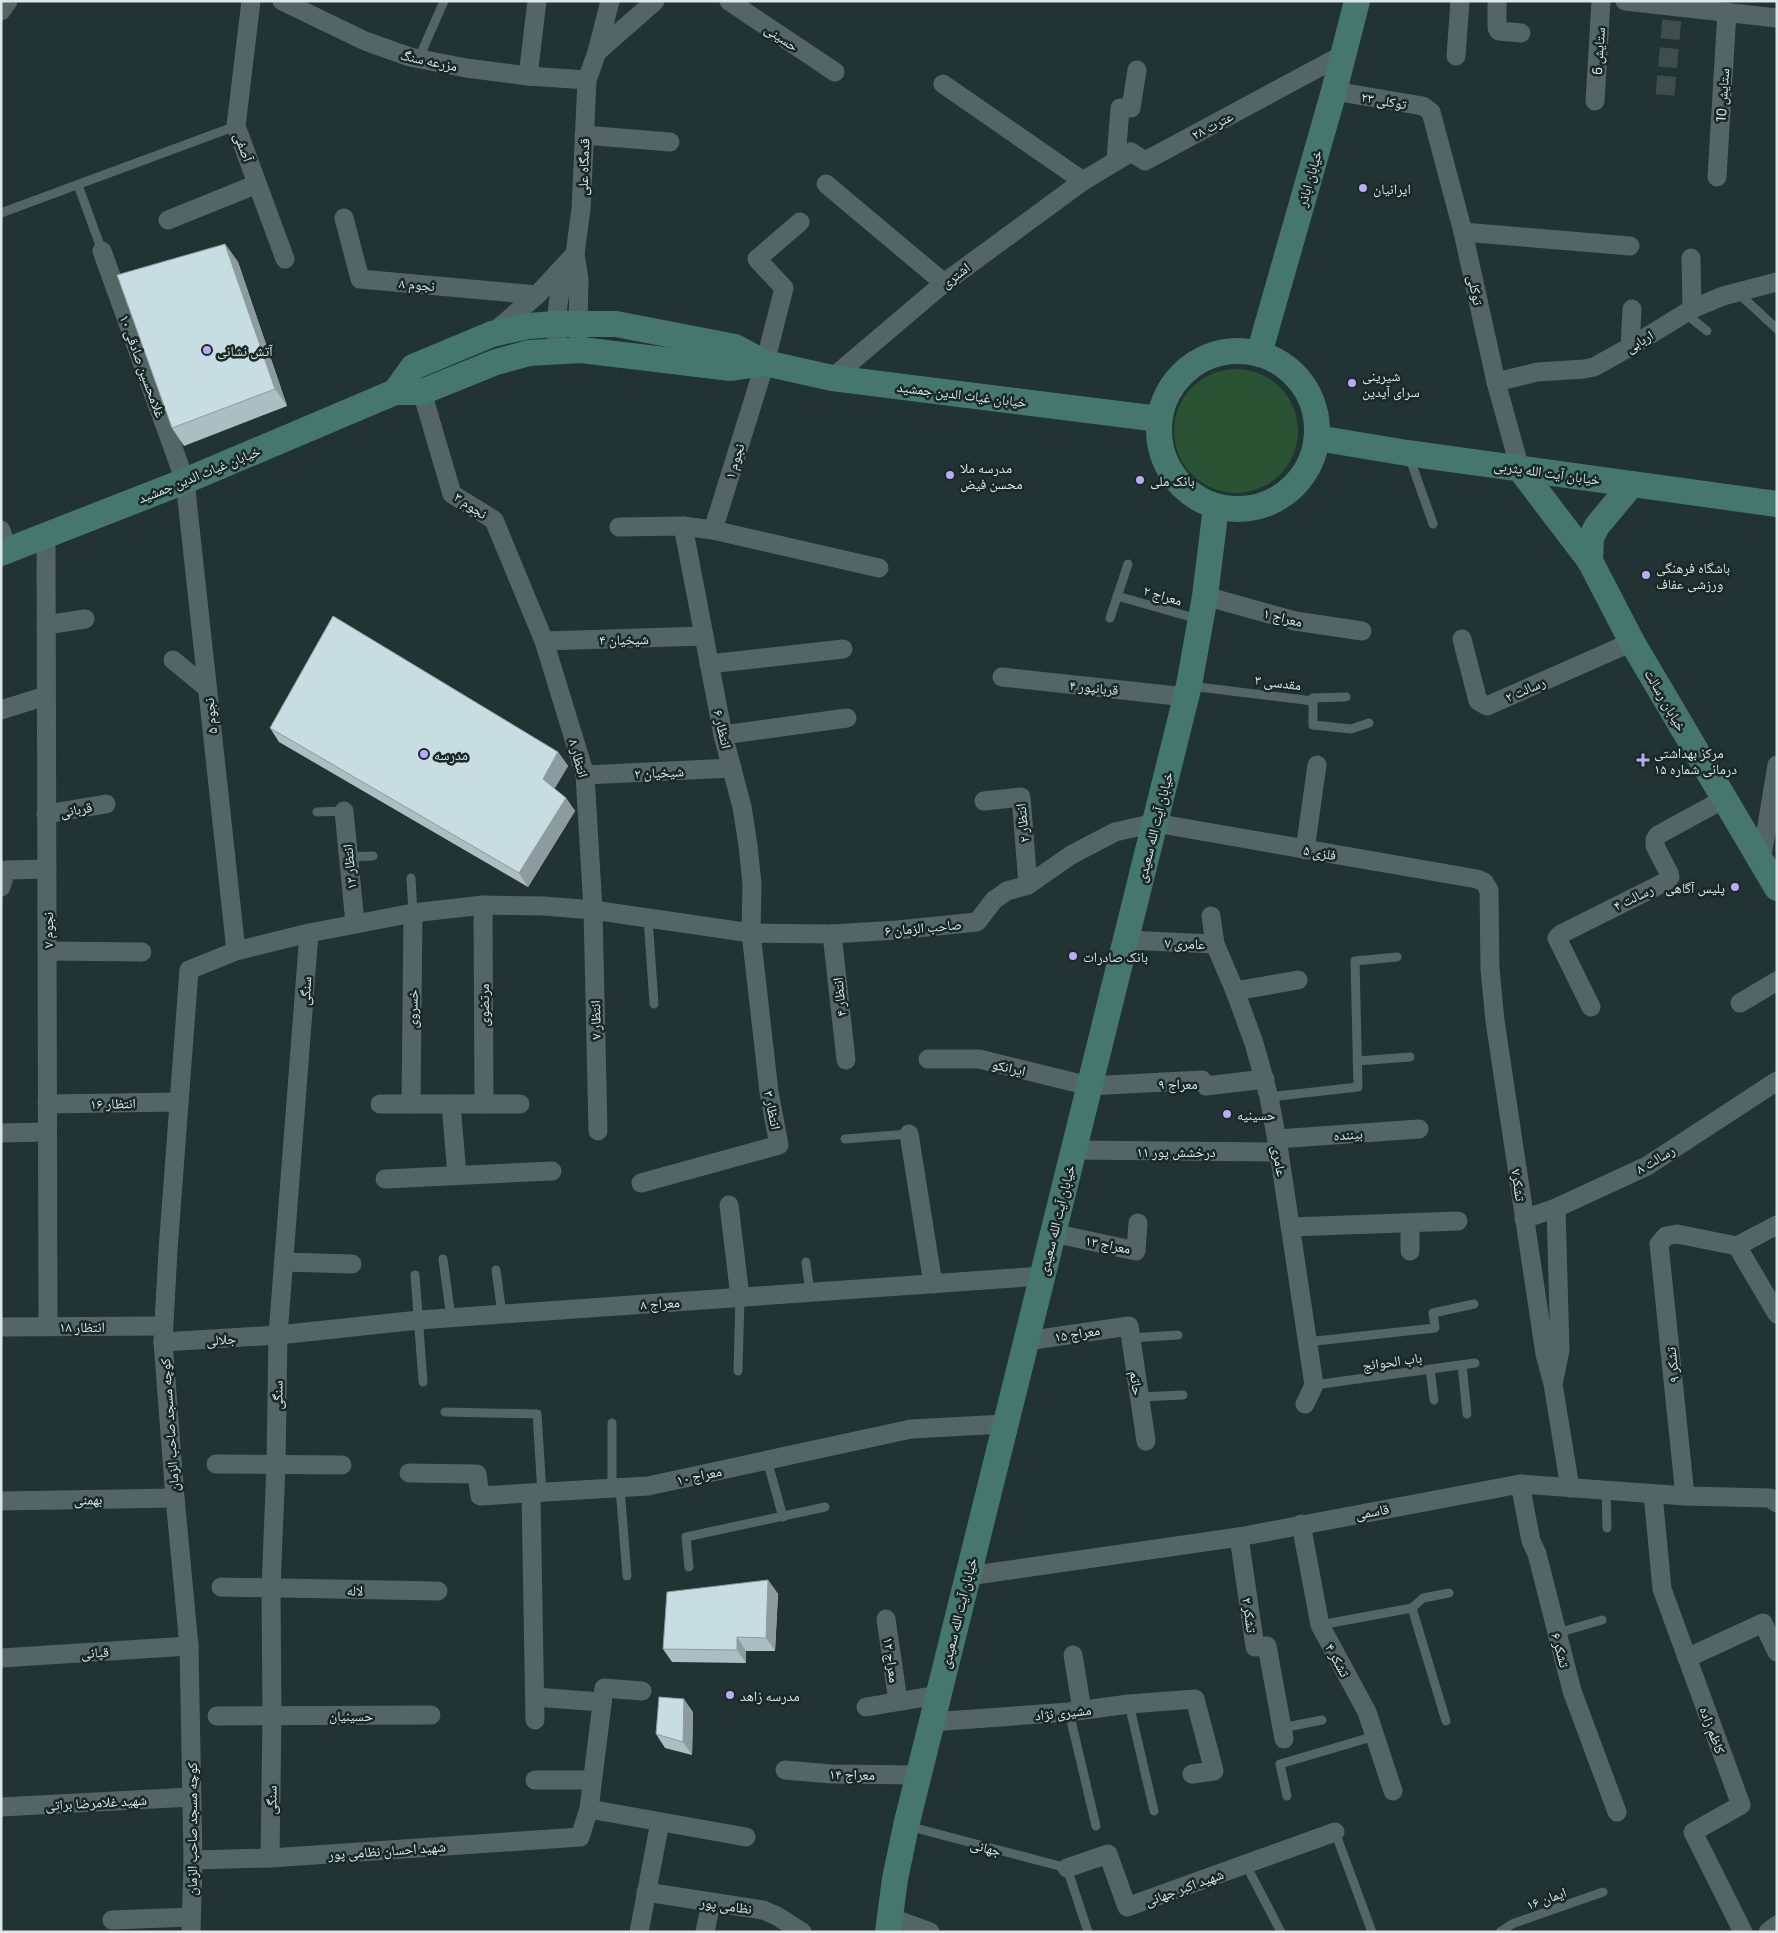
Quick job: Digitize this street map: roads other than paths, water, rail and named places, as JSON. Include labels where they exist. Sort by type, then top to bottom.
[{"type":"main road","name":"خیابان اباذر","points":[[1259,354],[1334,91],[1357,1]]},
{"type":"main road","name":"خیابان غیاث الدین جمشید","points":[[395,392],[413,367],[492,334],[528,326],[616,324],[735,347],[765,363],[832,378],[1159,419]]},
{"type":"main road","name":"خیابان غیاث الدین جمشید","points":[[3,545],[46,534],[185,481],[395,392],[422,392],[496,362],[530,353],[569,350],[731,368],[765,363]]},
{"type":"main road","points":[[1237,351],[1259,354],[1279,363],[1296,377],[1309,395],[1316,416],[1317,438],[1311,460],[1300,481],[1283,496],[1262,506],[1239,510],[1216,507],[1195,498],[1178,483],[1163,456],[1159,442],[1159,419],[1165,398],[1177,379],[1194,364],[1214,354],[1237,351]]},
{"type":"main road","name":"خیابان آیت الله یثربی","points":[[1317,438],[1408,453],[1777,504]]},
{"type":"main road","name":"خیابان رسالت","points":[[1520,469],[1590,561],[1632,642],[1777,888]]},
{"type":"main road","points":[[1590,561],[1591,538],[1597,526],[1632,484]]},
{"type":"main road","name":"خیابان آیت الله سعیدی","points":[[889,1924],[906,1826],[918,1775],[1188,691],[1203,608],[1216,507]]},
{"type":"street","points":[[1,11],[8,1]]},
{"type":"street","name":"آصفی","points":[[251,1],[236,126],[285,258]]},
{"type":"street","name":"مزرعه سنگ","points":[[282,1],[365,41],[388,50],[418,58],[466,68],[528,76],[587,80]]},
{"type":"street","points":[[528,76],[537,1]]},
{"type":"street","name":"قدمگاه علی","points":[[569,350],[567,324],[579,279],[575,254],[581,209],[587,80],[597,52],[610,1]]},
{"type":"street","points":[[597,52],[655,1]]},
{"type":"street","name":"حسینی","points":[[729,1],[834,72]]},
{"type":"street","points":[[1456,56],[1460,1]]},
{"type":"street","points":[[1496,1],[1497,28],[1499,31],[1521,33]]},
{"type":"street","name":"ستایش 6","points":[[1595,101],[1601,1]]},
{"type":"street","points":[[1625,1],[1728,7],[1777,18]]},
{"type":"street","name":"ستایش 10","points":[[1716,177],[1728,7]]},
{"type":"street","name":"عترت ۲۸","points":[[1083,181],[1131,152],[1145,162],[1344,54]]},
{"type":"street","points":[[1116,160],[1120,108],[1131,108],[1137,70]]},
{"type":"street","points":[[943,84],[1083,181]]},
{"type":"street","name":"توکلی ۲۳","points":[[1334,91],[1423,106],[1431,112]]},
{"type":"street","name":"توکلی","points":[[1431,112],[1463,232],[1496,382],[1520,469]]},
{"type":"street","points":[[584,135],[670,142]]},
{"type":"street","name":"اشتری","points":[[832,378],[944,283],[1083,181]]},
{"type":"street","points":[[168,220],[257,184]]},
{"type":"street","points":[[826,184],[944,283]]},
{"type":"street","name":"نجوم ۸","points":[[344,218],[360,279],[537,295]]},
{"type":"street","points":[[765,363],[784,288],[757,260],[800,222]]},
{"type":"street","points":[[1463,232],[1630,246]]},
{"type":"street","name":"غلامحسین صادقی ۱۰","points":[[102,251],[185,481]]},
{"type":"street","points":[[492,334],[537,295],[575,254]]},
{"type":"street","points":[[1688,311],[1692,258]]},
{"type":"street","name":"اربابی","points":[[1496,382],[1537,372],[1584,369],[1594,366],[1630,347],[1688,311],[1723,296],[1777,282]]},
{"type":"street","points":[[1630,347],[1632,309]]},
{"type":"street","name":"نجوم ۱","points":[[713,530],[765,363]]},
{"type":"street","name":"نجوم ۳","points":[[422,392],[452,494],[494,520],[544,641]]},
{"type":"street","name":"نجوم ۵","points":[[185,481],[236,951]]},
{"type":"street","points":[[619,527],[683,526],[713,530],[879,568]]},
{"type":"street","name":"انتظار ۶","points":[[683,526],[723,735],[742,807],[752,884],[751,933]]},
{"type":"street","name":"نجوم ۷","points":[[46,534],[48,1326]]},
{"type":"street","name":"معراج ۱","points":[[1203,608],[1362,631]]},
{"type":"street","points":[[46,625],[85,619]]},
{"type":"street","name":"شیخیان ۴","points":[[544,641],[704,636]]},
{"type":"street","name":"رسالت ۲","points":[[1462,639],[1478,701],[1487,706],[1632,642]]},
{"type":"street","name":"انتظار ۸","points":[[544,641],[585,775],[592,910]]},
{"type":"street","points":[[709,664],[843,649]]},
{"type":"street","points":[[173,660],[207,688]]},
{"type":"street","name":"قربانپور ۴","points":[[1002,677],[1188,691]]},
{"type":"street","points":[[1,710],[46,696]]},
{"type":"street","points":[[723,735],[847,718]]},
{"type":"street","points":[[1305,850],[1317,765]]},
{"type":"street","points":[[1761,862],[1777,765]]},
{"type":"street","name":"شیخیان ۲","points":[[585,775],[732,768]]},
{"type":"street","name":"انتظار ۲","points":[[984,801],[1020,797],[1028,884]]},
{"type":"street","name":"رسالت ۴","points":[[1591,1007],[1557,938],[1560,934],[1667,881],[1670,873],[1655,846],[1655,840],[1658,835],[1724,799]]},
{"type":"street","name":"قربانی","points":[[46,814],[106,804]]},
{"type":"street","name":"انتظار ۱۲","points":[[344,811],[355,923]]},
{"type":"street","name":"صاحب الزمان ۶","points":[[236,951],[355,923],[413,913],[483,905],[544,906],[592,910],[751,933],[832,934],[977,922],[994,900],[1007,890],[1028,884],[1071,855],[1115,832],[1155,823]]},
{"type":"street","name":"فلزی ۵","points":[[1155,823],[1478,879],[1484,882]]},
{"type":"street","points":[[1,887],[6,870],[47,870]]},
{"type":"street","name":"تشکر۷","points":[[1484,882],[1489,890],[1490,969],[1495,1021],[1545,1354],[1553,1384],[1570,1488]]},
{"type":"street","name":"مرتضوی","points":[[483,905],[484,1104]]},
{"type":"street","name":"انتظار ۷","points":[[592,910],[598,1131]]},
{"type":"street","name":"خسروی","points":[[412,1104],[413,913]]},
{"type":"street","name":"عامری","points":[[1211,916],[1215,944],[1235,991],[1267,1088],[1278,1146],[1306,1342],[1314,1385]]},
{"type":"street","name":"سنگی","points":[[270,1858],[271,1589],[276,1464],[278,1335],[310,933]]},
{"type":"street","name":"انتظار ۳","points":[[641,1183],[779,1145],[769,1092],[751,933]]},
{"type":"street","name":"انتظار ۴","points":[[832,934],[846,1060]]},
{"type":"street","name":"عامری ۷","points":[[1126,940],[1215,944]]},
{"type":"street","points":[[47,951],[142,952]]},
{"type":"street","name":"کوچه مسجد صاحب الزمان","points":[[191,1924],[193,1860],[189,1646],[174,1498],[163,1334],[189,970],[236,951]]},
{"type":"street","points":[[1235,991],[1298,980]]},
{"type":"street","points":[[1740,1003],[1777,981]]},
{"type":"street","name":"ایرانکو","points":[[928,1059],[979,1060],[1089,1086]]},
{"type":"street","name":"معراج ۹","points":[[1089,1086],[1202,1080],[1206,1086],[1267,1088]]},
{"type":"street","name":"رسالت ۸","points":[[1524,1219],[1556,1208],[1647,1166],[1777,1081]]},
{"type":"street","name":"انتظار ۱۶","points":[[47,1104],[179,1102]]},
{"type":"street","points":[[380,1104],[520,1104]]},
{"type":"street","points":[[451,1104],[456,1176]]},
{"type":"street","name":"بیننده","points":[[1278,1146],[1419,1128]]},
{"type":"street","points":[[1,1133],[47,1132]]},
{"type":"street","points":[[909,1134],[933,1284]]},
{"type":"street","name":"درخشش پور ۱۱","points":[[1073,1150],[1278,1146]]},
{"type":"street","points":[[385,1179],[552,1171]]},
{"type":"street","points":[[729,1205],[740,1297]]},
{"type":"street","points":[[1553,1384],[1560,1350],[1556,1208]]},
{"type":"street","points":[[1290,1227],[1458,1221]]},
{"type":"street","name":"معراج ۱۳","points":[[1053,1233],[1136,1251],[1138,1223]]},
{"type":"street","points":[[1410,1223],[1410,1251]]},
{"type":"street","points":[[1777,1225],[1737,1246],[1777,1314]]},
{"type":"street","name":"تشکر ۹","points":[[1685,1496],[1659,1244],[1666,1236],[1677,1234],[1737,1246]]},
{"type":"street","points":[[284,1262],[352,1264]]},
{"type":"street","name":"معراج ۸","points":[[278,1335],[419,1320],[1042,1276]]},
{"type":"street","name":"انتظار ۱۸","points":[[1,1327],[48,1326],[163,1334]]},
{"type":"street","name":"معراج ۱۵","points":[[1026,1341],[1129,1332]]},
{"type":"street","name":"حاتم","points":[[1129,1332],[1146,1441]]},
{"type":"street","name":"جلالی","points":[[163,1334],[278,1335]]},
{"type":"street","points":[[1305,1404],[1314,1385]]},
{"type":"street","name":"معراج ۱۰","points":[[409,1473],[477,1474],[480,1496],[616,1489],[678,1480],[911,1429],[1005,1424]]},
{"type":"street","points":[[216,1464],[342,1465]]},
{"type":"street","name":"قاسمی","points":[[968,1576],[1239,1537],[1520,1484],[1685,1496],[1770,1498],[1777,1503]]},
{"type":"street","name":"تشکر ۶","points":[[1520,1484],[1531,1541],[1537,1554],[1575,1698],[1617,1812]]},
{"type":"street","points":[[535,1720],[537,1493]]},
{"type":"street","name":"کاظم زاده","points":[[1653,1494],[1662,1589],[1741,1805],[1693,1832],[1743,1932]]},
{"type":"street","name":"بهمنی","points":[[1,1501],[174,1498]]},
{"type":"street","name":"تشکر ۴","points":[[1301,1524],[1320,1626],[1367,1712],[1393,1791]]},
{"type":"street","name":"تشکر ۲","points":[[1239,1537],[1255,1647],[1267,1646],[1283,1734]]},
{"type":"street","name":"لاله","points":[[221,1587],[438,1591]]},
{"type":"street","name":"معراج ۱۲","points":[[886,1619],[898,1700]]},
{"type":"street","points":[[1688,1658],[1763,1623],[1777,1652]]},
{"type":"street","name":"قپانی","points":[[1,1658],[189,1646]]},
{"type":"street","points":[[1074,1655],[1075,1711]]},
{"type":"street","points":[[642,1691],[604,1688],[589,1808],[746,1837]]},
{"type":"street","name":"معراج ۱۲","points":[[866,1707],[898,1700],[938,1695]]},
{"type":"street","points":[[535,1697],[601,1702]]},
{"type":"street","name":"مشیری نژاد","points":[[931,1722],[1075,1711],[1195,1699],[1214,1771],[1192,1774]]},
{"type":"street","name":"حسینیان","points":[[217,1716],[431,1715]]},
{"type":"street","name":"معراج ۱۴","points":[[785,1770],[831,1774],[918,1775]]},
{"type":"street","points":[[535,1780],[592,1780]]},
{"type":"street","name":"شهید غلامرضا براتی","points":[[1,1807],[191,1796]]},
{"type":"street","name":"شهید احسان نظامی پور","points":[[193,1860],[270,1858],[580,1837],[589,1808]]},
{"type":"street","points":[[638,1932],[660,1822]]},
{"type":"street","name":"شهید اکبر جهانی","points":[[1067,1868],[1108,1854],[1127,1907],[1334,1832]]},
{"type":"street","name":"نظامی پور","points":[[646,1892],[763,1910],[777,1916],[802,1932]]},
{"type":"street","points":[[705,1932],[710,1903]]},
{"type":"street","points":[[112,1920],[191,1924]]},
{"type":"street","points":[[889,1924],[930,1932]]},
{"type":"street","points":[[1768,1932],[1777,1925]]},
{"type":"lane","points":[[418,58],[444,1]]},
{"type":"lane","points":[[1,213],[236,126]]},
{"type":"lane","points":[[78,185],[102,251]]},
{"type":"lane","points":[[1737,292],[1777,329]]},
{"type":"lane","points":[[1688,311],[1707,331]]},
{"type":"lane","points":[[1408,453],[1433,524]]},
{"type":"lane","points":[[1110,618],[1128,564]]},
{"type":"lane","name":"معراج ۲","points":[[1117,596],[1203,608]]},
{"type":"lane","name":"مقدسی ۳","points":[[1188,691],[1313,701],[1313,725],[1351,728],[1369,723]]},
{"type":"lane","points":[[1313,701],[1313,698],[1346,697]]},
{"type":"lane","points":[[317,812],[344,811]]},
{"type":"lane","points":[[348,857],[373,856]]},
{"type":"lane","points":[[411,878],[413,913]]},
{"type":"lane","points":[[648,918],[654,1004]]},
{"type":"lane","points":[[1267,1088],[1358,1087],[1355,961],[1398,957]]},
{"type":"lane","points":[[1357,1061],[1410,1057]]},
{"type":"lane","points":[[846,1139],[909,1134]]},
{"type":"lane","points":[[442,1259],[452,1318]]},
{"type":"lane","points":[[806,1262],[810,1293]]},
{"type":"lane","points":[[496,1270],[502,1314]]},
{"type":"lane","points":[[416,1275],[423,1382]]},
{"type":"lane","points":[[738,1371],[740,1297]]},
{"type":"lane","points":[[1306,1342],[1436,1328],[1433,1313],[1474,1304]]},
{"type":"lane","points":[[1129,1332],[1178,1335]]},
{"type":"lane","name":"باب الحوائج","points":[[1314,1385],[1475,1363]]},
{"type":"lane","points":[[1462,1365],[1467,1414]]},
{"type":"lane","points":[[1430,1369],[1434,1400]]},
{"type":"lane","points":[[1139,1397],[1183,1395]]},
{"type":"lane","points":[[445,1412],[537,1414],[537,1493]]},
{"type":"lane","points":[[612,1423],[616,1489],[627,1576]]},
{"type":"lane","points":[[766,1460],[782,1517]]},
{"type":"lane","points":[[1606,1490],[1607,1528]]},
{"type":"lane","points":[[690,1567],[686,1537],[825,1507]]},
{"type":"lane","points":[[1320,1626],[1412,1608],[1423,1598],[1449,1593]]},
{"type":"lane","points":[[1412,1608],[1446,1721]]},
{"type":"lane","points":[[1557,1633],[1602,1620]]},
{"type":"lane","points":[[1130,1704],[1154,1811]]},
{"type":"lane","points":[[1075,1711],[1096,1826]]},
{"type":"lane","points":[[1283,1734],[1322,1720]]},
{"type":"lane","points":[[1287,1796],[1280,1764],[1375,1736]]},
{"type":"lane","name":"جهانی","points":[[906,1826],[1067,1868]]},
{"type":"lane","points":[[1334,1832],[1372,1932]]},
{"type":"lane","points":[[1246,1865],[1280,1932]]},
{"type":"lane","points":[[1067,1868],[1088,1932]]},
{"type":"lane","name":"ایمان ۱۶","points":[[1500,1932],[1512,1924],[1603,1892]]},
{"type":"tunnel","points":[[1665,95],[1673,7]]},
{"type":"place","name":"ایرانیان","points":[[1363,188]]},
{"type":"place","name":"آتش نشانی","points":[[207,350]]},
{"type":"place","name":"شیرینی سرای آیدین","points":[[1352,383]]},
{"type":"place","name":"مدرسه ملا محسن فیض","points":[[950,475]]},
{"type":"place","name":"بانک ملی","points":[[1140,480]]},
{"type":"place","name":"باشگاه فرهنگی ورزشی عفاف","points":[[1646,575]]},
{"type":"place","name":"مدرسه","points":[[424,754]]},
{"type":"place","name":"مرکز بهداشتی درمانی شماره ۱۵","points":[[1643,760]]},
{"type":"place","name":"پلیس آگاهی","points":[[1735,887]]},
{"type":"place","name":"بانک صادرات","points":[[1073,956]]},
{"type":"place","name":"حسینیه","points":[[1227,1114]]},
{"type":"place","name":"مدرسه زاهد","points":[[730,1695]]}]
